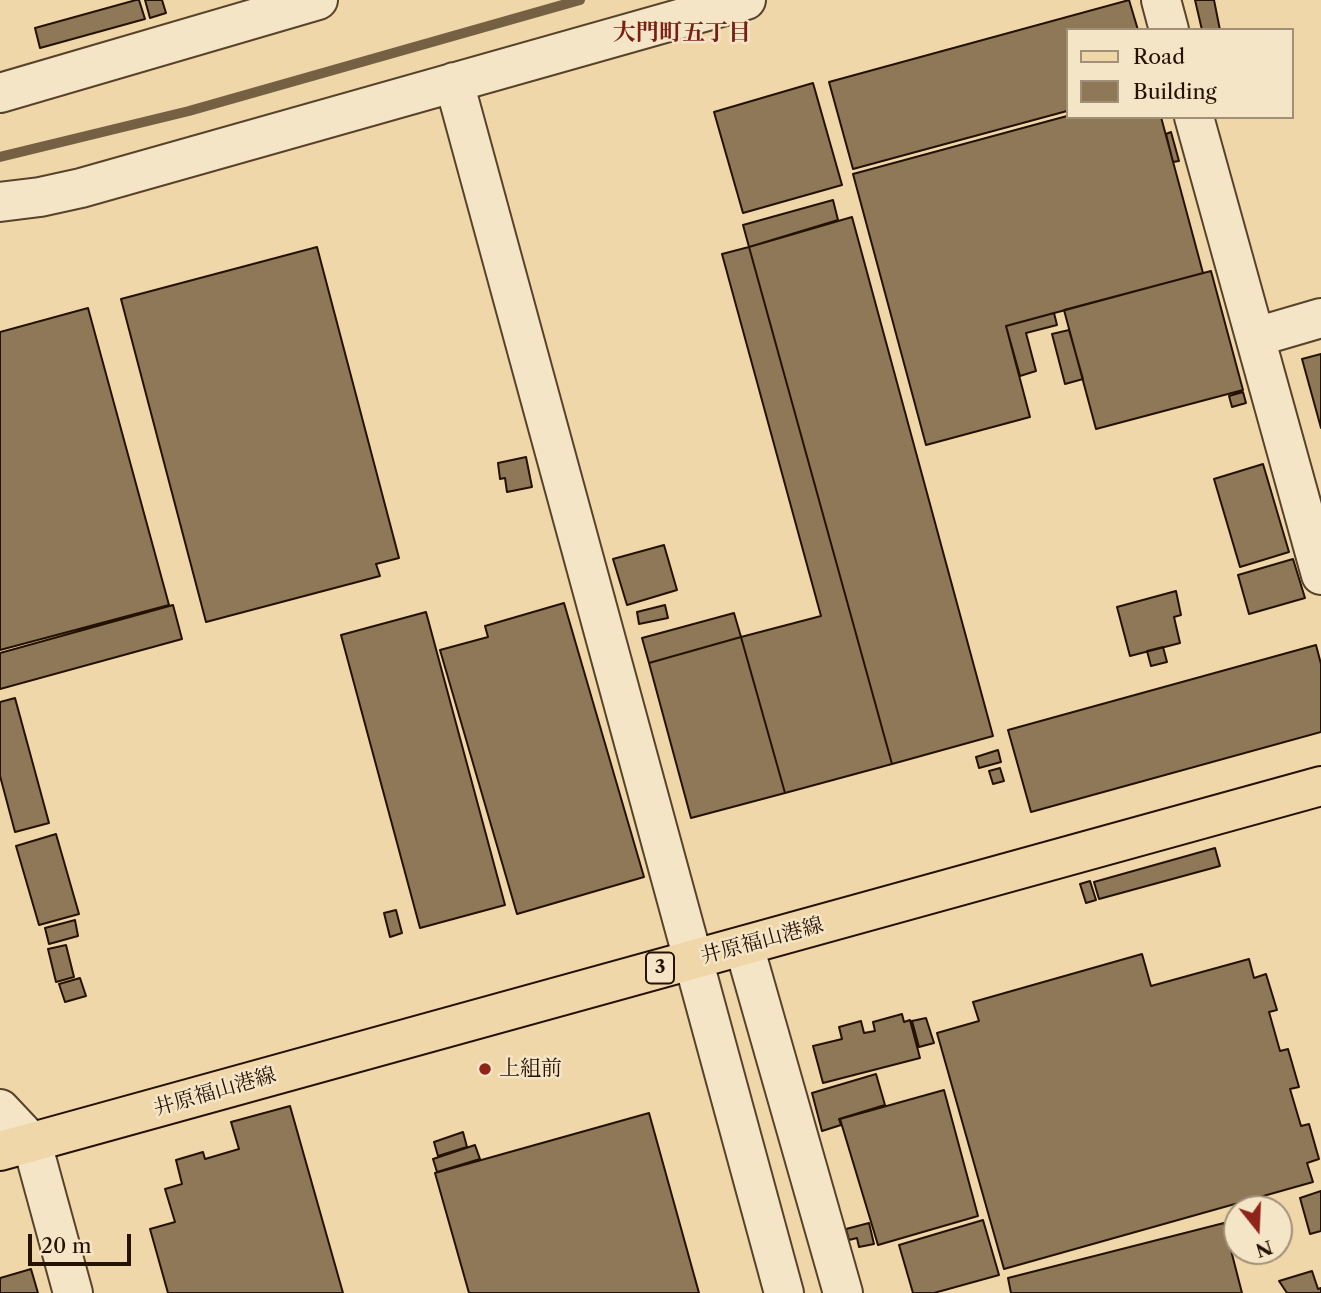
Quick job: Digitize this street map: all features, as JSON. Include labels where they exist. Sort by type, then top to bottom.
[{"type":"main road","name":"井原福山港線","points":[[16,1147],[1321,786]]},
{"type":"street","points":[[0,93],[318,0]]},
{"type":"street","points":[[0,202],[80,188],[746,0]]},
{"type":"street","points":[[1161,0],[1168,28]]},
{"type":"street","points":[[454,82],[784,1293]]},
{"type":"street","points":[[1195,119],[1321,575]]},
{"type":"street","points":[[1256,337],[1321,318]]},
{"type":"street","points":[[744,946],[843,1293]]},
{"type":"street","points":[[0,1108],[73,1293]]},
{"type":"building","points":[[139,0],[145,19],[40,48],[35,28]]},
{"type":"building","points":[[145,0],[162,0],[166,13],[150,18]]},
{"type":"building","points":[[1129,0],[1137,28],[1066,28],[1066,111],[853,169],[829,82]]},
{"type":"building","points":[[1195,0],[1214,0],[1220,28],[1202,28]]},
{"type":"building","points":[[813,83],[842,185],[743,213],[714,112]]},
{"type":"building","points":[[1066,116],[1066,119],[1162,119],[1203,273],[1006,326],[1030,417],[926,445],[853,174]]},
{"type":"building","points":[[1171,132],[1179,161],[1173,162],[1166,134]]},
{"type":"building","points":[[833,200],[838,220],[749,247],[743,225]]},
{"type":"building","points":[[852,217],[993,736],[892,764],[749,247]]},
{"type":"building","points":[[317,247],[399,558],[376,564],[380,576],[206,622],[121,299]]},
{"type":"building","points":[[749,247],[892,764],[785,793],[741,637],[821,616],[722,254]]},
{"type":"building","points":[[1211,271],[1243,390],[1096,429],[1064,310]]},
{"type":"building","points":[[88,308],[169,605],[0,650],[0,332]]},
{"type":"building","points":[[1054,313],[1057,325],[1026,333],[1036,371],[1020,376],[1006,326]]},
{"type":"building","points":[[1069,330],[1083,379],[1065,384],[1052,334]]},
{"type":"building","points":[[1321,354],[1321,428],[1302,359]]},
{"type":"building","points":[[1243,392],[1246,403],[1232,407],[1229,396]]},
{"type":"building","points":[[526,457],[532,487],[507,492],[505,478],[500,479],[498,463]]},
{"type":"building","points":[[1263,464],[1289,552],[1240,567],[1214,479]]},
{"type":"building","points":[[664,545],[677,590],[627,605],[613,559]]},
{"type":"building","points":[[1293,559],[1305,598],[1249,614],[1238,575]]},
{"type":"building","points":[[1176,591],[1181,615],[1174,617],[1180,643],[1130,656],[1117,607]]},
{"type":"building","points":[[564,603],[644,877],[517,914],[440,650],[488,637],[485,626]]},
{"type":"building","points":[[173,605],[182,639],[0,689],[0,653]]},
{"type":"building","points":[[665,605],[668,618],[639,624],[637,612]]},
{"type":"building","points":[[426,612],[505,905],[420,928],[341,635]]},
{"type":"building","points":[[734,613],[741,637],[649,663],[642,638]]},
{"type":"building","points":[[741,637],[785,793],[691,818],[649,663]]},
{"type":"building","points":[[1316,645],[1321,664],[1321,732],[1031,812],[1008,730]]},
{"type":"building","points":[[1163,647],[1167,662],[1151,666],[1147,651]]},
{"type":"building","points":[[15,698],[49,823],[15,832],[0,776],[0,702]]},
{"type":"building","points":[[998,750],[1001,762],[979,768],[976,757]]},
{"type":"building","points":[[1000,768],[1004,781],[993,784],[989,771]]},
{"type":"building","points":[[56,834],[79,914],[39,925],[16,846]]},
{"type":"building","points":[[1215,848],[1220,866],[1099,899],[1094,882]]},
{"type":"building","points":[[1090,881],[1096,900],[1086,903],[1080,884]]},
{"type":"building","points":[[396,910],[402,933],[390,937],[384,913]]},
{"type":"building","points":[[75,920],[78,936],[49,944],[45,928]]},
{"type":"building","points":[[66,945],[74,977],[56,982],[48,949]]},
{"type":"building","points":[[1142,954],[1151,986],[1249,959],[1254,978],[1266,974],[1277,1010],[1269,1012],[1280,1051],[1288,1049],[1299,1087],[1290,1089],[1301,1126],[1309,1124],[1319,1159],[1307,1163],[1313,1182],[1267,1195],[1223,1195],[1223,1207],[1004,1269],[937,1033],[979,1021],[973,1002]]},
{"type":"building","points":[[80,978],[86,996],[65,1002],[59,984]]},
{"type":"building","points":[[902,1014],[904,1022],[910,1020],[920,1058],[823,1083],[813,1046],[842,1039],[839,1027],[861,1021],[864,1033],[875,1031],[873,1022]]},
{"type":"building","points":[[926,1018],[934,1043],[919,1047],[912,1021]]},
{"type":"building","points":[[876,1074],[885,1105],[839,1119],[841,1125],[822,1131],[812,1093]]},
{"type":"building","points":[[944,1090],[978,1216],[878,1245],[840,1119]]},
{"type":"building","points":[[290,1106],[343,1293],[168,1293],[150,1229],[175,1222],[165,1189],[182,1184],[176,1160],[203,1152],[205,1159],[239,1149],[231,1122]]},
{"type":"building","points":[[649,1113],[699,1293],[469,1293],[435,1173]]},
{"type":"building","points":[[463,1132],[467,1147],[438,1156],[434,1142]]},
{"type":"building","points":[[475,1145],[480,1159],[437,1172],[433,1159]]},
{"type":"building","points":[[1321,1191],[1321,1231],[1310,1234],[1300,1198]]},
{"type":"building","points":[[983,1220],[999,1275],[934,1293],[913,1293],[899,1245]]},
{"type":"building","points":[[869,1223],[874,1244],[859,1247],[857,1238],[849,1240],[846,1229]]},
{"type":"building","points":[[1223,1223],[1223,1265],[1235,1265],[1242,1293],[1011,1293],[1008,1278]]},
{"type":"building","points":[[31,1269],[38,1293],[0,1293],[0,1278]]},
{"type":"building","points":[[1312,1271],[1321,1293],[1287,1293],[1279,1281]]},
{"type":"waterway","points":[[0,157],[189,111],[580,0]]},
{"type":"place","name":"上組前","points":[[485,1069]]},
{"type":"district","name":"大門町五丁目","points":[[682,33]]}]
